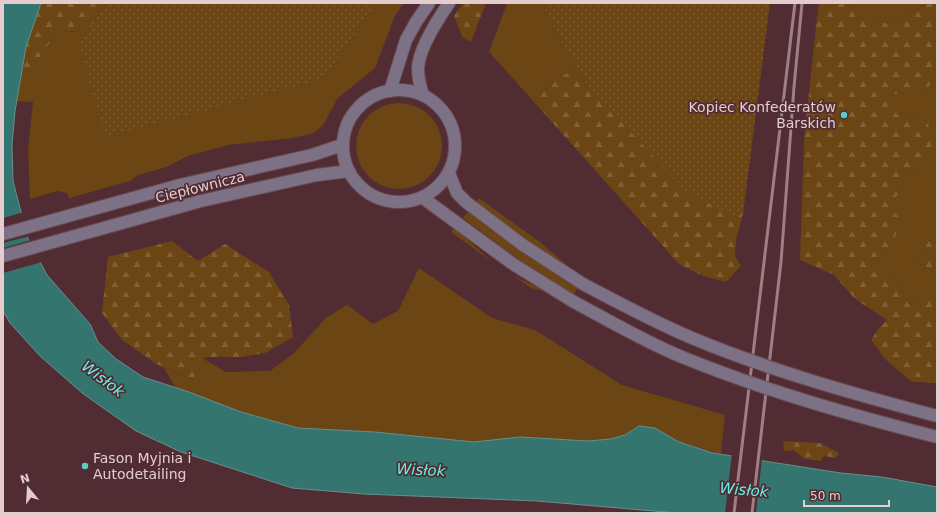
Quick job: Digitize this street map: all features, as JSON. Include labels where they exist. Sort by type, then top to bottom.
[{"type":"main road","points":[[390,91],[406,40],[429,3]]},
{"type":"main road","points":[[423,95],[419,80],[420,59],[438,19],[449,3]]},
{"type":"main road","points":[[402,90],[423,95],[444,111],[452,127],[456,144],[455,154],[449,173],[433,192],[423,198],[406,202],[389,202],[372,196],[359,185],[349,171],[343,154],[342,145],[345,130],[357,110],[376,96],[390,91],[402,90]]},
{"type":"main road","name":"Ciepłownicza","points":[[3,234],[180,185],[312,155],[342,145]]},
{"type":"main road","name":"Ciepłownicza","points":[[3,256],[201,201],[317,175],[349,171]]},
{"type":"main road","points":[[449,173],[456,193],[523,245],[583,284],[664,326],[722,350],[808,380],[937,416]]},
{"type":"main road","points":[[423,198],[513,264],[574,302],[626,330],[682,357],[804,401],[937,438]]},
{"type":"green space","points":[[41,3],[107,3],[87,32],[58,31],[30,71],[21,78],[26,47]]},
{"type":"green space","points":[[107,3],[376,3],[325,78],[105,137],[79,44]]},
{"type":"green space","points":[[376,3],[404,3],[395,16],[375,68],[338,98],[323,125],[314,133],[292,138],[228,145],[188,156],[167,167],[138,175],[130,181],[69,198],[67,193],[58,191],[30,199],[28,149],[33,102],[17,101],[21,78],[30,71],[58,31],[87,32],[79,44],[325,78]]},
{"type":"green space","points":[[463,3],[486,3],[471,42],[463,38],[454,16]]},
{"type":"green space","points":[[507,3],[543,3],[559,37],[577,67],[550,83],[534,102],[489,52]]},
{"type":"green space","points":[[543,3],[770,3],[743,214],[734,217],[686,191],[589,87],[559,37]]},
{"type":"green space","points":[[819,3],[831,3],[817,16]]},
{"type":"green space","points":[[831,3],[850,3],[857,17],[890,24],[929,3],[937,3],[937,76],[935,75],[927,90],[882,96],[898,115],[928,121],[933,157],[922,170],[908,173],[891,206],[900,220],[892,248],[871,261],[896,281],[909,304],[921,298],[937,283],[937,383],[912,382],[886,360],[871,340],[878,329],[887,320],[855,299],[834,275],[800,260],[804,141],[817,16]]},
{"type":"green space","points":[[850,3],[929,3],[890,24],[857,17]]},
{"type":"green space","points":[[577,67],[589,87],[734,216],[743,214],[736,240],[735,256],[741,266],[726,282],[703,276],[679,264],[534,102],[550,83]]},
{"type":"green space","points":[[935,74],[937,76],[937,238],[928,241],[918,262],[937,275],[937,283],[921,298],[909,304],[896,281],[871,261],[892,248],[891,206],[908,173],[922,170],[928,121],[898,115],[881,96],[927,90]]},
{"type":"green space","points":[[399,103],[415,106],[423,110],[435,122],[439,130],[442,146],[439,162],[435,170],[423,182],[415,186],[399,189],[383,186],[375,182],[363,170],[359,162],[356,146],[359,130],[363,122],[375,110],[383,106]]},
{"type":"green space","points":[[479,198],[541,243],[568,266],[523,237],[475,203]]},
{"type":"green space","points":[[468,212],[529,256],[579,287],[574,294],[520,260],[463,218]]},
{"type":"green space","points":[[455,228],[492,262],[451,232]]},
{"type":"green space","points":[[937,238],[937,275],[918,262],[928,241]]},
{"type":"green space","points":[[172,241],[198,261],[225,244],[269,272],[289,305],[293,337],[265,353],[241,357],[205,357],[193,380],[156,364],[121,339],[102,313],[108,257]]},
{"type":"green space","points":[[419,268],[492,318],[535,330],[622,385],[725,415],[721,454],[679,442],[655,428],[639,426],[625,435],[611,439],[588,441],[520,437],[474,442],[375,432],[298,428],[241,412],[176,388],[164,368],[193,380],[204,359],[226,372],[270,371],[294,353],[326,318],[347,305],[373,324],[398,311]]},
{"type":"green space","points":[[514,276],[547,292],[531,288]]},
{"type":"green space","points":[[783,441],[820,443],[839,453],[836,458],[824,456],[821,461],[805,459],[793,450],[784,451]]},
{"type":"water","name":"Wisłok","points":[[3,3],[41,3],[26,47],[15,111],[12,145],[13,181],[28,239],[47,275],[90,324],[98,342],[116,359],[143,377],[189,392],[241,412],[298,428],[375,432],[474,442],[520,437],[588,441],[611,439],[625,435],[639,426],[655,428],[679,442],[713,453],[841,473],[882,477],[937,487],[937,513],[677,513],[537,501],[364,494],[292,488],[181,452],[136,431],[82,393],[40,356],[10,323],[3,311]]},
{"type":"pier","points":[[24,212],[30,236],[3,243],[3,218]]},
{"type":"pier","points":[[31,240],[42,262],[3,273],[3,248]]},
{"type":"pier","points":[[732,453],[762,458],[756,513],[725,513]]},
{"type":"railway","points":[[734,513],[795,3]]},
{"type":"railway","points":[[752,513],[781,262],[802,3]]},
{"type":"place","name":"Kopiec Konfederatów Barskich","points":[[844,115]]},
{"type":"place","name":"Fason Myjnia i Autodetailing","points":[[85,466]]}]
